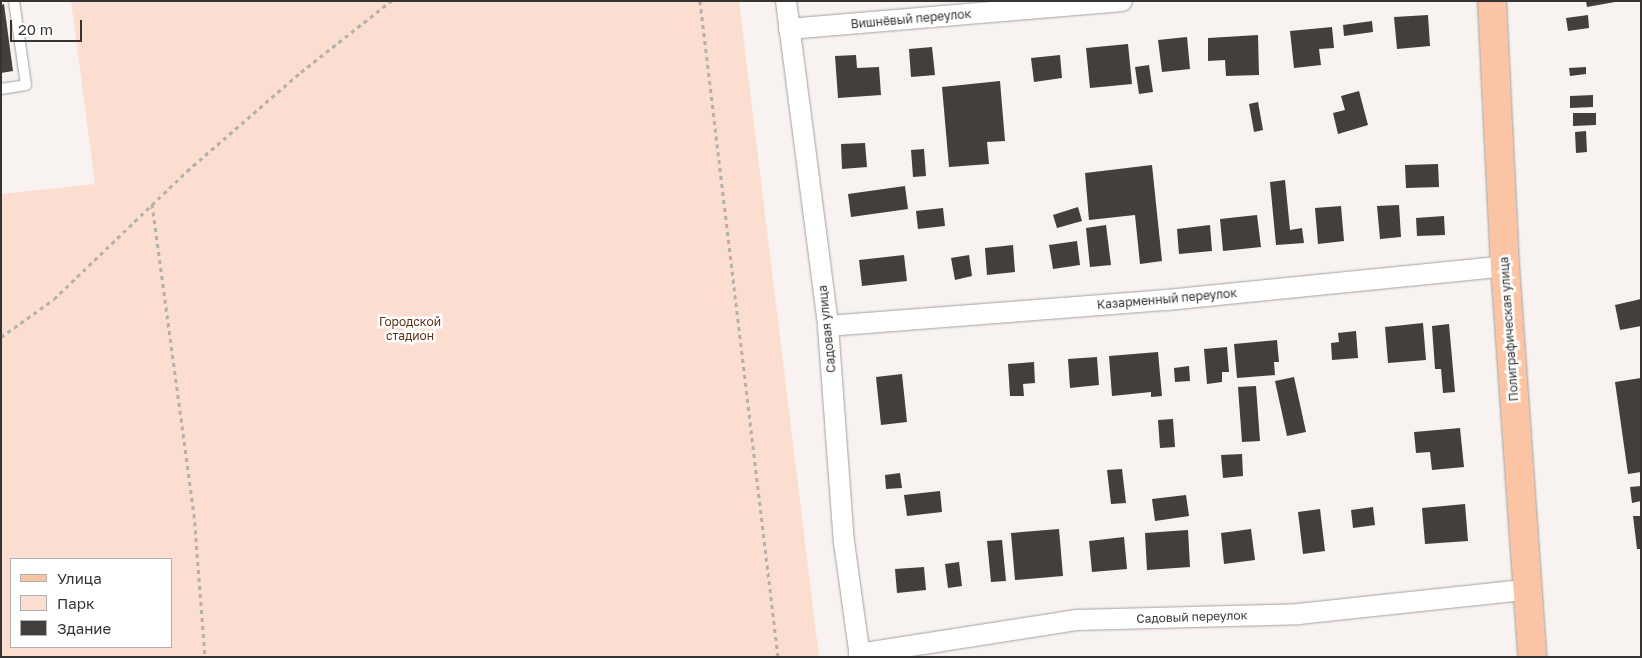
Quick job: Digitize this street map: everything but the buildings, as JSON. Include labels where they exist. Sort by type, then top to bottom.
[{"type":"main road","name":"Полиграфическая улица","points":[[1492,1],[1505,266],[1525,590],[1532,657]]},
{"type":"street","name":"Садовая улица","points":[[786,1],[828,326],[844,542],[860,656]]},
{"type":"street","name":"Вишнёвый переулок","points":[[789,29],[1122,1]]},
{"type":"street","name":"Казарменный переулок","points":[[828,326],[1167,300],[1505,266]]},
{"type":"street","name":"Садовый переулок","points":[[860,656],[1078,620],[1299,614],[1525,590]]},
{"type":"lane","points":[[1,89],[26,85],[14,1]]},
{"type":"path","points":[[1,337],[54,299],[152,204],[294,78],[391,1]]},
{"type":"path","points":[[700,1],[778,657]]},
{"type":"path","points":[[152,204],[194,514],[205,657]]},
{"type":"green space","name":"Городской стадион","points":[[71,1],[739,1],[819,657],[1,657],[1,194],[95,184]]}]
